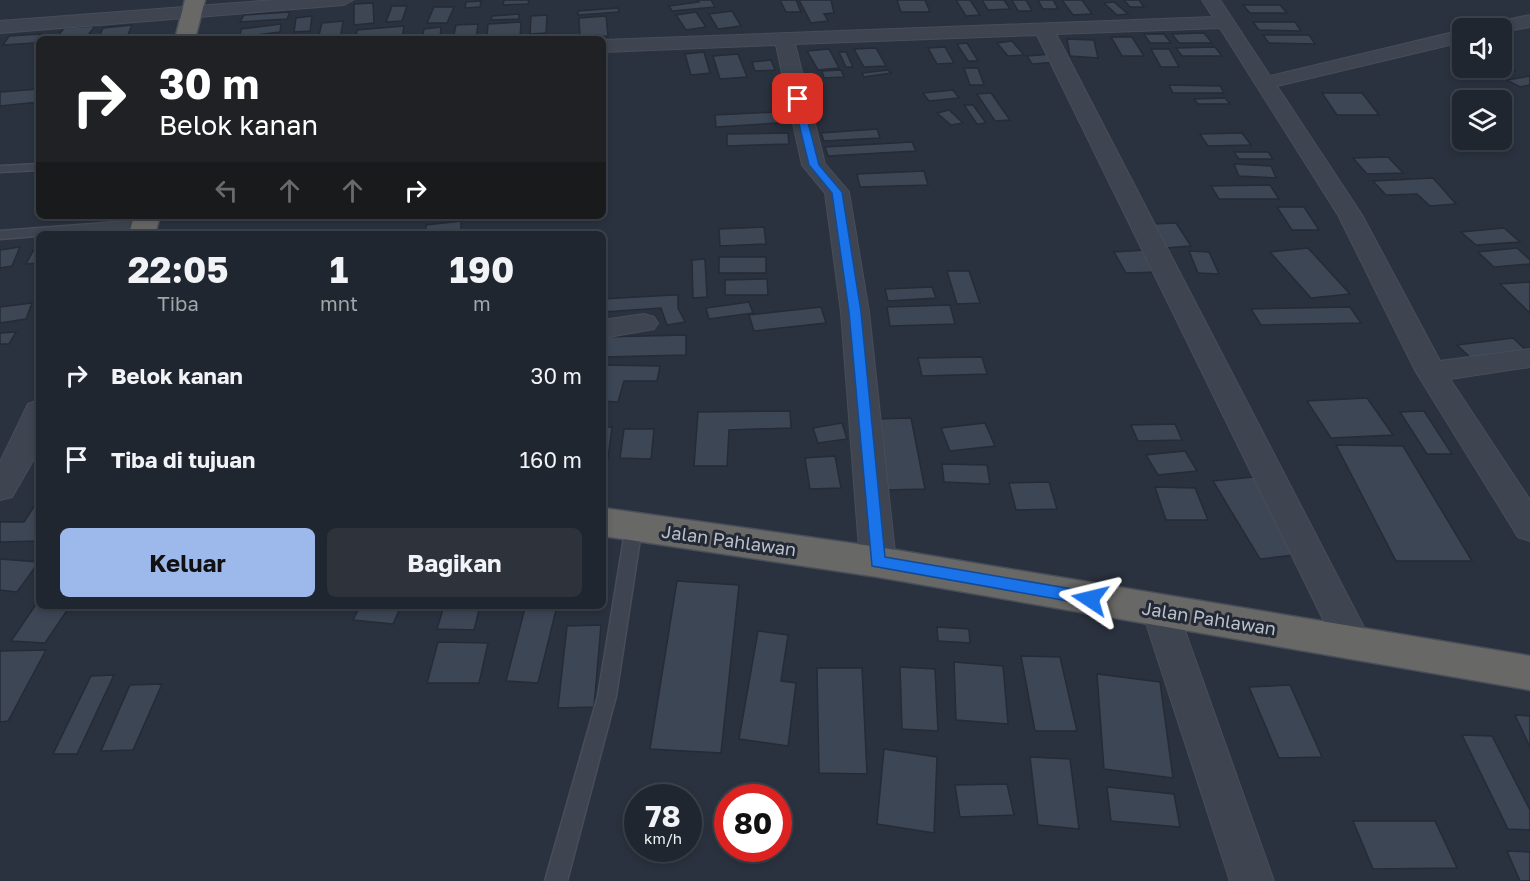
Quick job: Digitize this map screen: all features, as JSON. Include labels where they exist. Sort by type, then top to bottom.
[{"type":"highway","points":[[186,36],[194,5]]},
{"type":"highway","name":"Jalan Pahlawan","points":[[618,524],[878,562],[1530,673]]},
{"type":"street","points":[[0,27],[194,5],[344,0]]},
{"type":"street","points":[[1212,0],[1350,215],[1431,372],[1530,528]]},
{"type":"street","points":[[1512,24],[1530,21]]},
{"type":"street","points":[[606,46],[1226,22]]},
{"type":"street","points":[[1044,29],[1352,641]]},
{"type":"street","points":[[1266,83],[1452,38]]},
{"type":"street","points":[[784,39],[814,165],[837,192],[855,312],[878,562]]},
{"type":"street","points":[[606,329],[644,323]]},
{"type":"street","points":[[1431,372],[1530,358]]},
{"type":"street","points":[[0,488],[10,458],[36,416]]},
{"type":"street","points":[[1160,611],[1252,881]]},
{"type":"lane","points":[[0,169],[36,167]]},
{"type":"lane","points":[[58,231],[144,225]]},
{"type":"lane","points":[[0,235],[36,232]]},
{"type":"lane","points":[[556,881],[607,696],[618,524]]},
{"type":"building","points":[[504,0],[529,0],[528,4],[503,5]]},
{"type":"building","points":[[698,0],[711,0],[715,7],[672,11],[669,6],[699,2]]},
{"type":"building","points":[[780,0],[796,0],[801,12],[786,12]]},
{"type":"building","points":[[799,0],[831,0],[834,13],[824,14],[828,21],[811,23]]},
{"type":"building","points":[[897,0],[925,0],[930,12],[901,12]]},
{"type":"building","points":[[956,0],[970,0],[980,15],[966,16]]},
{"type":"building","points":[[982,0],[1004,0],[1010,9],[988,10]]},
{"type":"building","points":[[1012,0],[1026,0],[1032,11],[1018,11]]},
{"type":"building","points":[[1038,0],[1053,0],[1058,9],[1043,9]]},
{"type":"building","points":[[1062,0],[1082,0],[1092,14],[1073,15]]},
{"type":"building","points":[[1124,0],[1139,0],[1144,7],[1130,7]]},
{"type":"building","points":[[481,1],[480,7],[465,8],[466,2]]},
{"type":"building","points":[[1114,2],[1128,14],[1117,15],[1104,3]]},
{"type":"building","points":[[373,3],[374,23],[354,25],[354,4]]},
{"type":"building","points":[[1243,5],[1280,5],[1287,13],[1250,13]]},
{"type":"building","points":[[392,6],[407,6],[402,21],[386,22]]},
{"type":"building","points":[[434,7],[454,7],[447,23],[427,23]]},
{"type":"building","points":[[618,8],[619,12],[578,15],[578,11]]},
{"type":"building","points":[[732,11],[741,26],[718,29],[709,14]]},
{"type":"building","points":[[290,12],[287,19],[240,22],[244,15]]},
{"type":"building","points":[[696,12],[706,27],[686,30],[676,15]]},
{"type":"building","points":[[519,14],[519,19],[491,20],[492,16]]},
{"type":"building","points":[[547,15],[546,33],[530,34],[531,16]]},
{"type":"building","points":[[312,16],[310,31],[294,32],[296,18]]},
{"type":"building","points":[[606,16],[608,36],[580,36],[579,18]]},
{"type":"building","points":[[343,21],[340,36],[319,36],[322,23]]},
{"type":"building","points":[[521,22],[520,36],[487,36],[488,24]]},
{"type":"building","points":[[1253,22],[1295,22],[1301,31],[1259,30]]},
{"type":"building","points":[[281,24],[280,32],[248,36],[240,36],[241,29]]},
{"type":"building","points":[[478,24],[476,36],[454,36],[456,25]]},
{"type":"building","points":[[132,25],[127,36],[99,36],[103,28]]},
{"type":"building","points":[[95,26],[87,36],[58,36],[64,28]]},
{"type":"building","points":[[404,26],[402,36],[356,36],[357,30]]},
{"type":"building","points":[[441,27],[440,36],[423,36],[424,29]]},
{"type":"building","points":[[1204,33],[1212,43],[1179,43],[1172,34]]},
{"type":"building","points":[[41,34],[36,36],[34,43],[3,45],[9,36]]},
{"type":"building","points":[[1144,34],[1164,34],[1171,43],[1150,43]]},
{"type":"building","points":[[1263,35],[1309,35],[1315,44],[1269,43]]},
{"type":"building","points":[[1111,37],[1132,37],[1144,56],[1122,56]]},
{"type":"building","points":[[1067,39],[1094,40],[1098,58],[1070,56]]},
{"type":"building","points":[[1012,41],[1024,55],[1008,56],[997,43]]},
{"type":"building","points":[[967,43],[978,61],[968,61],[957,44]]},
{"type":"building","points":[[945,47],[954,63],[937,64],[928,48]]},
{"type":"building","points":[[1215,47],[1222,56],[1182,56],[1176,48]]},
{"type":"building","points":[[876,48],[886,66],[864,67],[854,49]]},
{"type":"building","points":[[829,49],[839,68],[818,70],[807,51]]},
{"type":"building","points":[[1151,49],[1169,49],[1179,67],[1161,67]]},
{"type":"building","points":[[704,52],[710,73],[691,75],[685,54]]},
{"type":"building","points":[[839,52],[846,52],[853,67],[846,67]]},
{"type":"building","points":[[738,54],[747,77],[720,79],[713,56]]},
{"type":"building","points":[[1052,54],[1057,62],[1032,64],[1027,56]]},
{"type":"building","points":[[771,60],[775,70],[755,71],[752,62]]},
{"type":"building","points":[[964,68],[978,68],[984,85],[970,85]]},
{"type":"building","points":[[841,70],[844,77],[824,78],[822,71]]},
{"type":"building","points":[[888,70],[891,73],[864,77],[862,73]]},
{"type":"building","points":[[1530,76],[1530,85],[1520,87],[1507,80]]},
{"type":"building","points":[[1169,85],[1220,86],[1224,93],[1173,93]]},
{"type":"building","points":[[36,89],[36,102],[0,106],[0,92]]},
{"type":"building","points":[[953,90],[959,98],[929,101],[923,93]]},
{"type":"building","points":[[991,93],[1010,120],[995,121],[977,94]]},
{"type":"building","points":[[1322,93],[1362,93],[1379,115],[1337,115]]},
{"type":"building","points":[[1225,98],[1230,104],[1198,104],[1194,99]]},
{"type":"building","points":[[964,105],[973,105],[986,123],[977,124]]},
{"type":"building","points":[[949,110],[963,123],[951,125],[937,113]]},
{"type":"building","points":[[775,112],[778,123],[716,127],[715,115]]},
{"type":"building","points":[[877,129],[880,138],[824,141],[821,133]]},
{"type":"building","points":[[788,133],[789,144],[727,146],[727,134]]},
{"type":"building","points":[[1242,133],[1251,145],[1208,146],[1200,134]]},
{"type":"building","points":[[912,142],[916,151],[828,156],[825,147]]},
{"type":"building","points":[[1234,152],[1268,152],[1273,159],[1239,159]]},
{"type":"building","points":[[1388,157],[1403,173],[1367,174],[1353,158]]},
{"type":"building","points":[[1234,164],[1271,166],[1276,178],[1239,176]]},
{"type":"building","points":[[924,171],[928,185],[860,187],[857,174]]},
{"type":"building","points":[[1433,178],[1456,204],[1430,206],[1417,194],[1386,195],[1373,181]]},
{"type":"building","points":[[1270,185],[1279,199],[1219,199],[1211,186]]},
{"type":"building","points":[[1277,207],[1304,207],[1319,230],[1292,230]]},
{"type":"building","points":[[461,221],[461,231],[426,231],[426,225]]},
{"type":"building","points":[[1176,223],[1191,246],[1165,248],[1150,224]]},
{"type":"building","points":[[764,227],[766,244],[720,246],[719,229]]},
{"type":"building","points":[[1504,228],[1520,242],[1476,245],[1461,232]]},
{"type":"building","points":[[20,247],[12,266],[0,268],[0,250]]},
{"type":"building","points":[[1308,248],[1350,294],[1311,298],[1270,252]]},
{"type":"building","points":[[1517,248],[1530,260],[1530,264],[1494,267],[1478,252]]},
{"type":"building","points":[[36,250],[36,263],[26,264],[33,251]]},
{"type":"building","points":[[1146,250],[1159,272],[1126,273],[1114,252]]},
{"type":"building","points":[[1189,251],[1209,252],[1219,274],[1198,273]]},
{"type":"building","points":[[719,257],[766,257],[766,273],[719,273]]},
{"type":"building","points":[[705,259],[707,297],[693,298],[692,260]]},
{"type":"building","points":[[947,271],[969,271],[980,303],[957,304]]},
{"type":"building","points":[[767,279],[768,295],[725,295],[725,280]]},
{"type":"building","points":[[1530,282],[1530,313],[1500,284]]},
{"type":"building","points":[[932,287],[936,298],[888,301],[885,289]]},
{"type":"building","points":[[678,295],[678,308],[685,322],[667,325],[661,308],[606,312],[606,299]]},
{"type":"building","points":[[749,302],[753,313],[709,319],[706,308]]},
{"type":"building","points":[[32,303],[26,319],[0,323],[0,307]]},
{"type":"building","points":[[950,305],[955,324],[890,326],[887,307]]},
{"type":"building","points":[[821,307],[826,323],[754,331],[749,315]]},
{"type":"building","points":[[1350,307],[1361,323],[1261,325],[1251,309]]},
{"type":"building","points":[[16,332],[9,344],[0,344],[0,333]]},
{"type":"building","points":[[686,335],[686,355],[606,357],[606,337]]},
{"type":"building","points":[[1513,338],[1528,352],[1472,359],[1457,345]]},
{"type":"building","points":[[982,357],[987,374],[922,376],[918,358]]},
{"type":"building","points":[[606,365],[660,366],[657,381],[624,381],[618,402],[606,401]]},
{"type":"building","points":[[1367,398],[1393,435],[1331,438],[1307,401]]},
{"type":"building","points":[[790,411],[791,428],[729,430],[727,466],[694,466],[698,412]]},
{"type":"building","points":[[1424,411],[1452,454],[1427,454],[1400,412]]},
{"type":"building","points":[[911,418],[925,489],[887,490],[876,419]]},
{"type":"building","points":[[842,423],[847,439],[818,443],[813,428]]},
{"type":"building","points":[[985,423],[995,446],[950,451],[941,428]]},
{"type":"building","points":[[1175,424],[1182,440],[1138,441],[1131,425]]},
{"type":"building","points":[[606,427],[612,427],[606,473]]},
{"type":"building","points":[[624,429],[654,429],[651,459],[620,458]]},
{"type":"building","points":[[1336,445],[1403,446],[1472,561],[1396,561]]},
{"type":"building","points":[[1185,451],[1197,471],[1158,475],[1146,455]]},
{"type":"building","points":[[835,456],[841,488],[810,489],[805,458]]},
{"type":"building","points":[[942,464],[987,465],[990,484],[944,482]]},
{"type":"building","points":[[1254,477],[1304,554],[1260,559],[1213,481]]},
{"type":"building","points":[[1049,482],[1057,509],[1016,510],[1009,483]]},
{"type":"building","points":[[1155,487],[1195,488],[1208,520],[1166,520]]},
{"type":"building","points":[[36,504],[36,541],[0,542],[0,522],[24,522]]},
{"type":"building","points":[[0,559],[36,562],[36,566],[17,592],[0,590]]},
{"type":"building","points":[[677,581],[739,585],[721,753],[650,749]]},
{"type":"building","points":[[36,604],[36,609],[68,609],[45,643],[11,641]]},
{"type":"building","points":[[358,609],[400,609],[393,624],[353,620]]},
{"type":"building","points":[[443,609],[479,609],[474,630],[437,629]]},
{"type":"building","points":[[525,609],[556,610],[538,683],[506,681]]},
{"type":"building","points":[[601,625],[594,707],[558,708],[567,626]]},
{"type":"building","points":[[937,627],[969,629],[970,643],[938,641]]},
{"type":"building","points":[[758,631],[788,635],[781,681],[796,683],[788,746],[739,739]]},
{"type":"building","points":[[438,642],[488,643],[479,683],[427,683]]},
{"type":"building","points":[[46,650],[8,721],[0,722],[0,651]]},
{"type":"building","points":[[1021,656],[1060,657],[1077,731],[1035,731]]},
{"type":"building","points":[[954,662],[1003,666],[1008,724],[956,720]]},
{"type":"building","points":[[900,667],[935,669],[938,731],[902,729]]},
{"type":"building","points":[[817,668],[862,668],[867,774],[819,773]]},
{"type":"building","points":[[1097,674],[1160,682],[1173,778],[1104,769]]},
{"type":"building","points":[[114,675],[77,754],[53,754],[91,676]]},
{"type":"building","points":[[162,684],[133,750],[101,751],[130,685]]},
{"type":"building","points":[[1290,685],[1322,757],[1279,758],[1249,687]]},
{"type":"building","points":[[1515,715],[1530,716],[1530,747]]},
{"type":"building","points":[[1462,735],[1492,736],[1530,810],[1530,830],[1508,829]]},
{"type":"building","points":[[884,749],[937,757],[934,833],[877,824]]},
{"type":"building","points":[[1030,757],[1070,759],[1079,829],[1038,825]]},
{"type":"building","points":[[1007,784],[1014,815],[960,817],[955,785]]},
{"type":"building","points":[[1107,787],[1174,794],[1180,827],[1111,821]]},
{"type":"building","points":[[1353,821],[1435,821],[1457,868],[1373,869]]},
{"type":"building","points":[[1507,851],[1530,852],[1530,881],[1520,881]]},
{"type":"route","points":[[798,99],[814,165],[837,192],[855,312],[878,562],[1090,599]]}]
